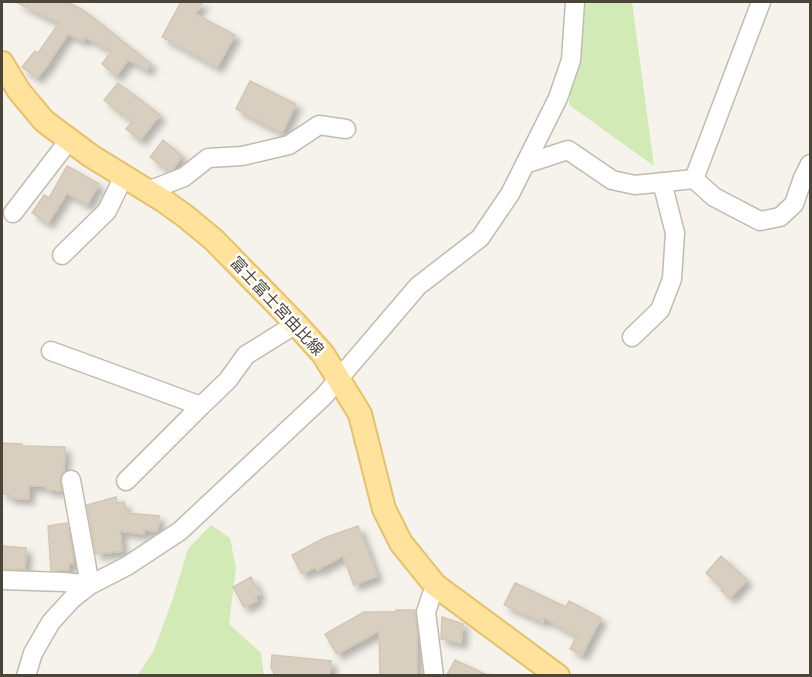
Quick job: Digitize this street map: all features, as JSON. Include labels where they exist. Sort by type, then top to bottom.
[{"type":"main road","name":"富士富士宮由比線","points":[[2,63],[19,91],[44,120],[91,156],[185,216],[214,240],[296,324],[323,354],[360,414],[384,509],[400,543],[435,585],[558,675]]},
{"type":"street","points":[[26,675],[33,653],[51,622],[72,599],[90,585],[127,566],[180,531],[324,396],[418,286],[480,238],[510,194],[558,98],[571,60],[574,2]]},
{"type":"street","points":[[694,179],[761,2]]},
{"type":"street","points":[[148,191],[184,177],[208,158],[242,156],[289,145],[319,125],[346,129]]},
{"type":"street","points":[[13,213],[70,140]]},
{"type":"street","points":[[525,164],[568,150],[612,180],[635,185],[694,179],[714,197],[760,220],[780,218],[794,204],[810,164]]},
{"type":"street","points":[[62,255],[106,211],[124,176]]},
{"type":"street","points":[[632,337],[660,310],[672,279],[675,233],[662,182]]},
{"type":"street","points":[[126,481],[228,380],[246,355],[296,324]]},
{"type":"street","points":[[51,351],[201,406]]},
{"type":"street","points":[[71,480],[90,585]]},
{"type":"street","points":[[2,580],[90,585]]},
{"type":"street","points":[[434,675],[426,612],[435,585]]},
{"type":"green space","points":[[575,2],[632,2],[654,166],[569,105]]},
{"type":"green space","points":[[211,525],[230,538],[236,568],[229,624],[261,653],[264,675],[137,676],[154,650],[188,549]]},
{"type":"building","points":[[16,2],[67,2],[83,10],[151,64],[147,70],[128,60],[116,76],[102,64],[112,51],[85,37],[83,41],[68,34],[37,78],[22,67],[35,51],[38,53],[59,23]]},
{"type":"building","points":[[181,2],[203,2],[195,14],[235,35],[217,67],[162,37]]},
{"type":"building","points":[[250,81],[296,104],[282,133],[236,109]]},
{"type":"building","points":[[118,83],[160,115],[140,140],[126,129],[132,122],[104,100]]},
{"type":"building","points":[[163,140],[182,156],[169,171],[150,157]]},
{"type":"building","points":[[67,166],[99,184],[87,205],[67,193],[48,223],[32,213],[44,195],[49,198]]},
{"type":"building","points":[[2,443],[65,447],[64,471],[60,481],[61,491],[46,489],[45,486],[29,486],[29,499],[9,498],[9,494],[2,494]]},
{"type":"building","points":[[116,497],[117,503],[124,502],[127,513],[159,516],[158,531],[144,530],[144,534],[120,531],[122,551],[96,554],[87,505]]},
{"type":"building","points":[[67,523],[73,564],[69,564],[69,570],[51,570],[48,526]]},
{"type":"building","points":[[358,526],[377,576],[354,585],[343,556],[317,570],[315,567],[302,574],[292,555],[324,538]]},
{"type":"building","points":[[2,546],[26,548],[25,569],[2,569]]},
{"type":"building","points":[[721,556],[747,580],[730,598],[706,573]]},
{"type":"building","points":[[251,577],[260,594],[255,597],[257,601],[244,607],[233,587]]},
{"type":"building","points":[[515,583],[566,607],[569,601],[601,618],[582,655],[570,649],[577,636],[544,618],[543,622],[504,605]]},
{"type":"building","points":[[396,610],[415,610],[417,675],[380,675],[379,631],[337,654],[325,634],[364,612],[396,612]]},
{"type":"building","points":[[442,617],[463,624],[461,643],[441,639]]},
{"type":"building","points":[[272,655],[331,661],[330,675],[275,675],[271,668]]},
{"type":"building","points":[[455,660],[487,675],[447,675]]}]
